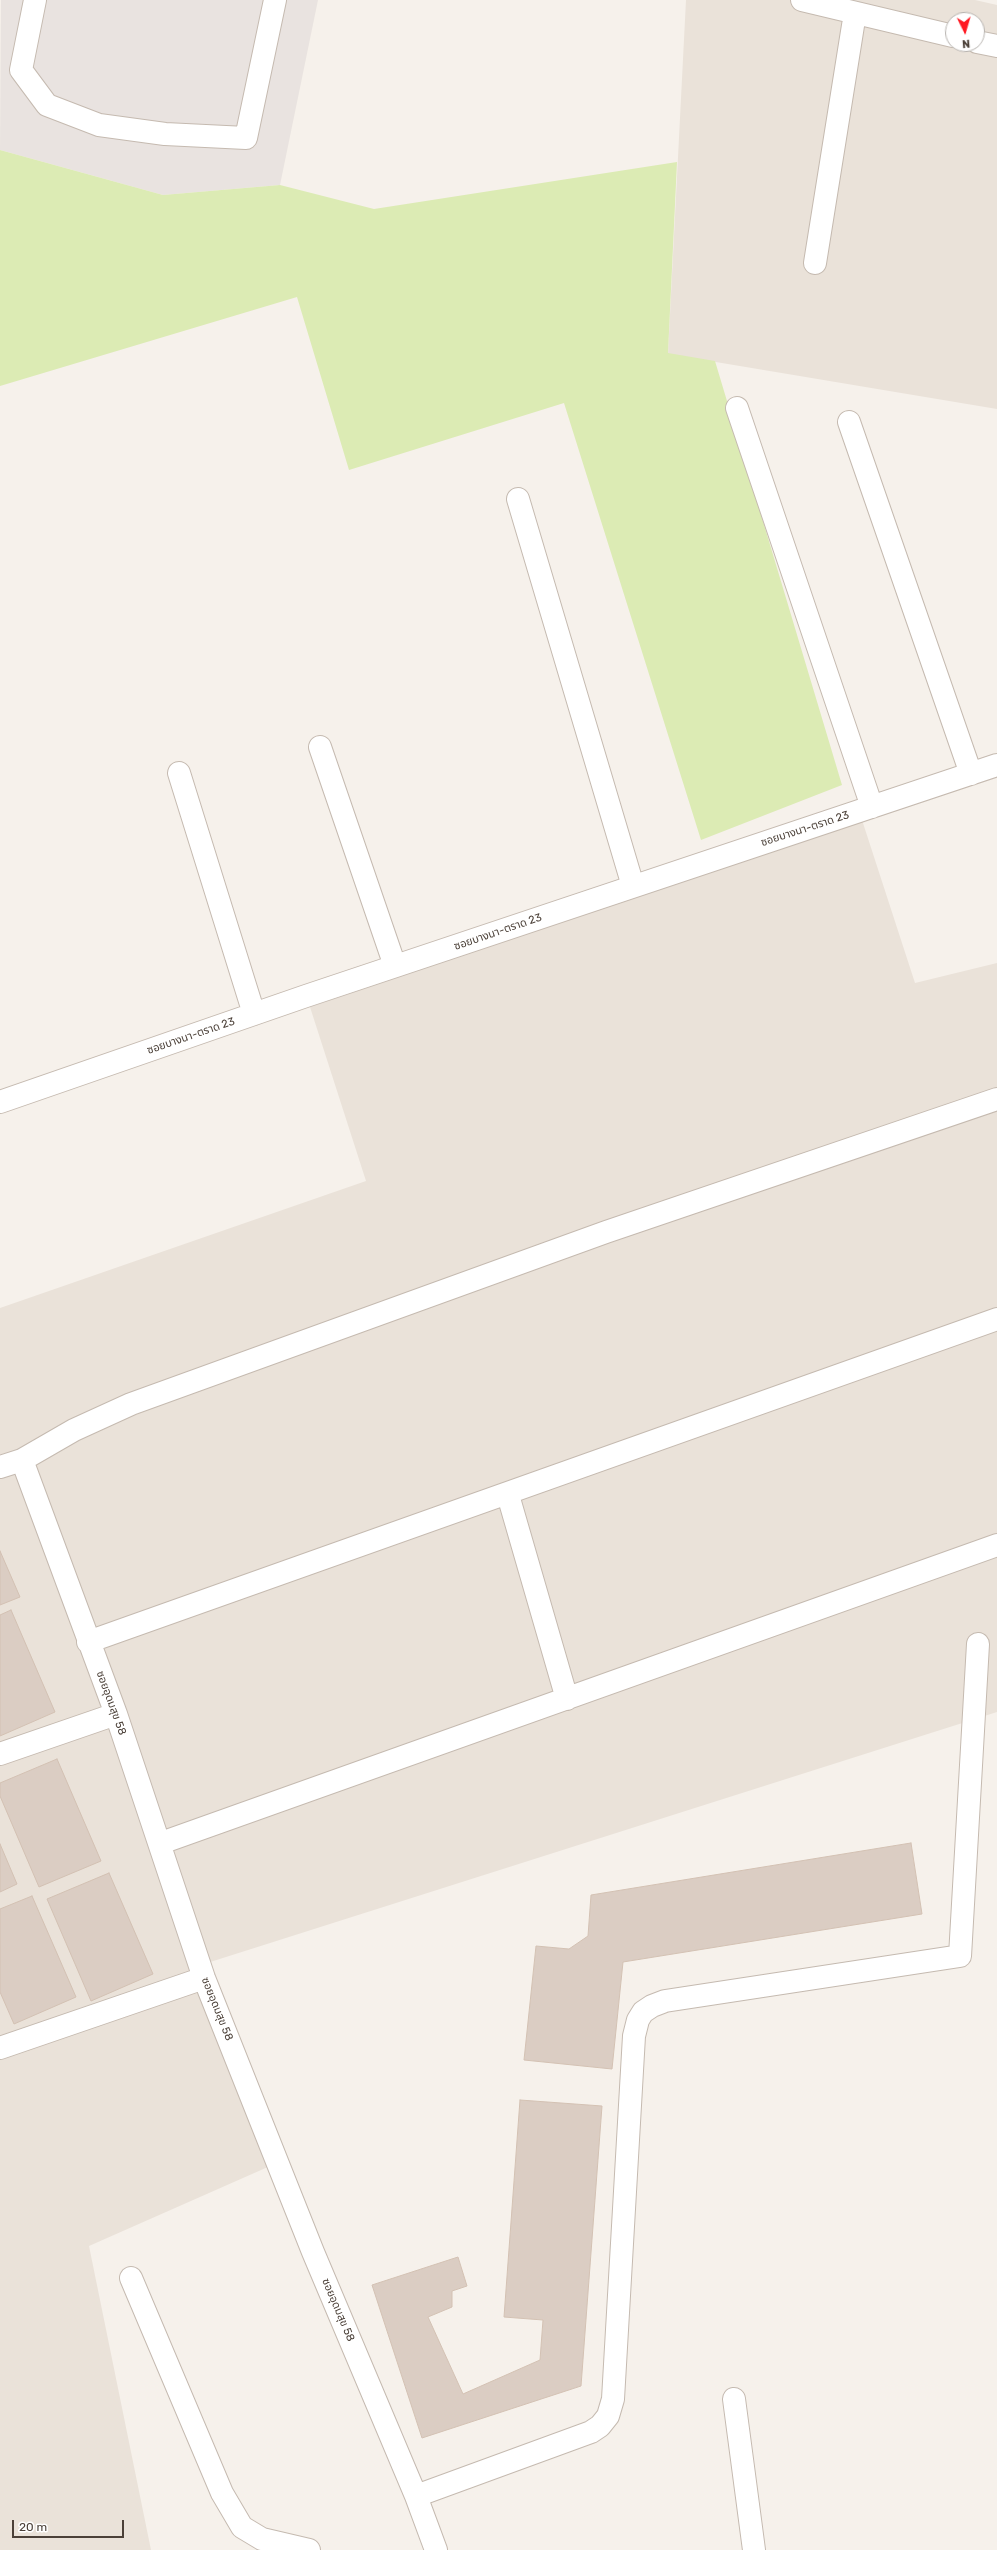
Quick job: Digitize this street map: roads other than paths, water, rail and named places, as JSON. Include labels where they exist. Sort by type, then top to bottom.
[{"type":"street","points":[[35,0],[21,70],[47,105],[99,125],[165,134],[246,138],[275,0]]},
{"type":"street","points":[[802,0],[945,34]]},
{"type":"street","points":[[815,263],[855,13]]},
{"type":"street","points":[[985,44],[997,46]]},
{"type":"street","points":[[736,408],[872,807]]},
{"type":"street","points":[[849,422],[971,774]]},
{"type":"street","points":[[518,499],[633,886]]},
{"type":"street","points":[[320,746],[395,966]]},
{"type":"street","name":"ซอยบางนา-ตราด 23","points":[[0,1102],[395,966],[997,765]]},
{"type":"street","points":[[179,773],[254,1014]]},
{"type":"street","points":[[0,1467],[22,1460],[74,1430],[131,1404],[606,1232],[997,1099]]},
{"type":"street","points":[[88,1642],[508,1495],[997,1319]]},
{"type":"street","name":"ซอยอุดมสุข 58","points":[[22,1460],[88,1642],[116,1714],[161,1843],[204,1978],[314,2252],[416,2496],[436,2550]]},
{"type":"street","points":[[508,1495],[567,1699]]},
{"type":"street","points":[[161,1843],[997,1545]]},
{"type":"street","points":[[416,2496],[585,2435],[600,2426],[608,2416],[613,2399],[634,2036],[638,2020],[643,2012],[652,2006],[665,2002],[960,1956],[978,1644]]},
{"type":"street","points":[[0,1754],[116,1714]]},
{"type":"street","points":[[0,2048],[204,1978]]},
{"type":"street","points":[[131,2278],[222,2493],[242,2528],[262,2539],[309,2550]]},
{"type":"street","points":[[734,2399],[754,2550]]}]
